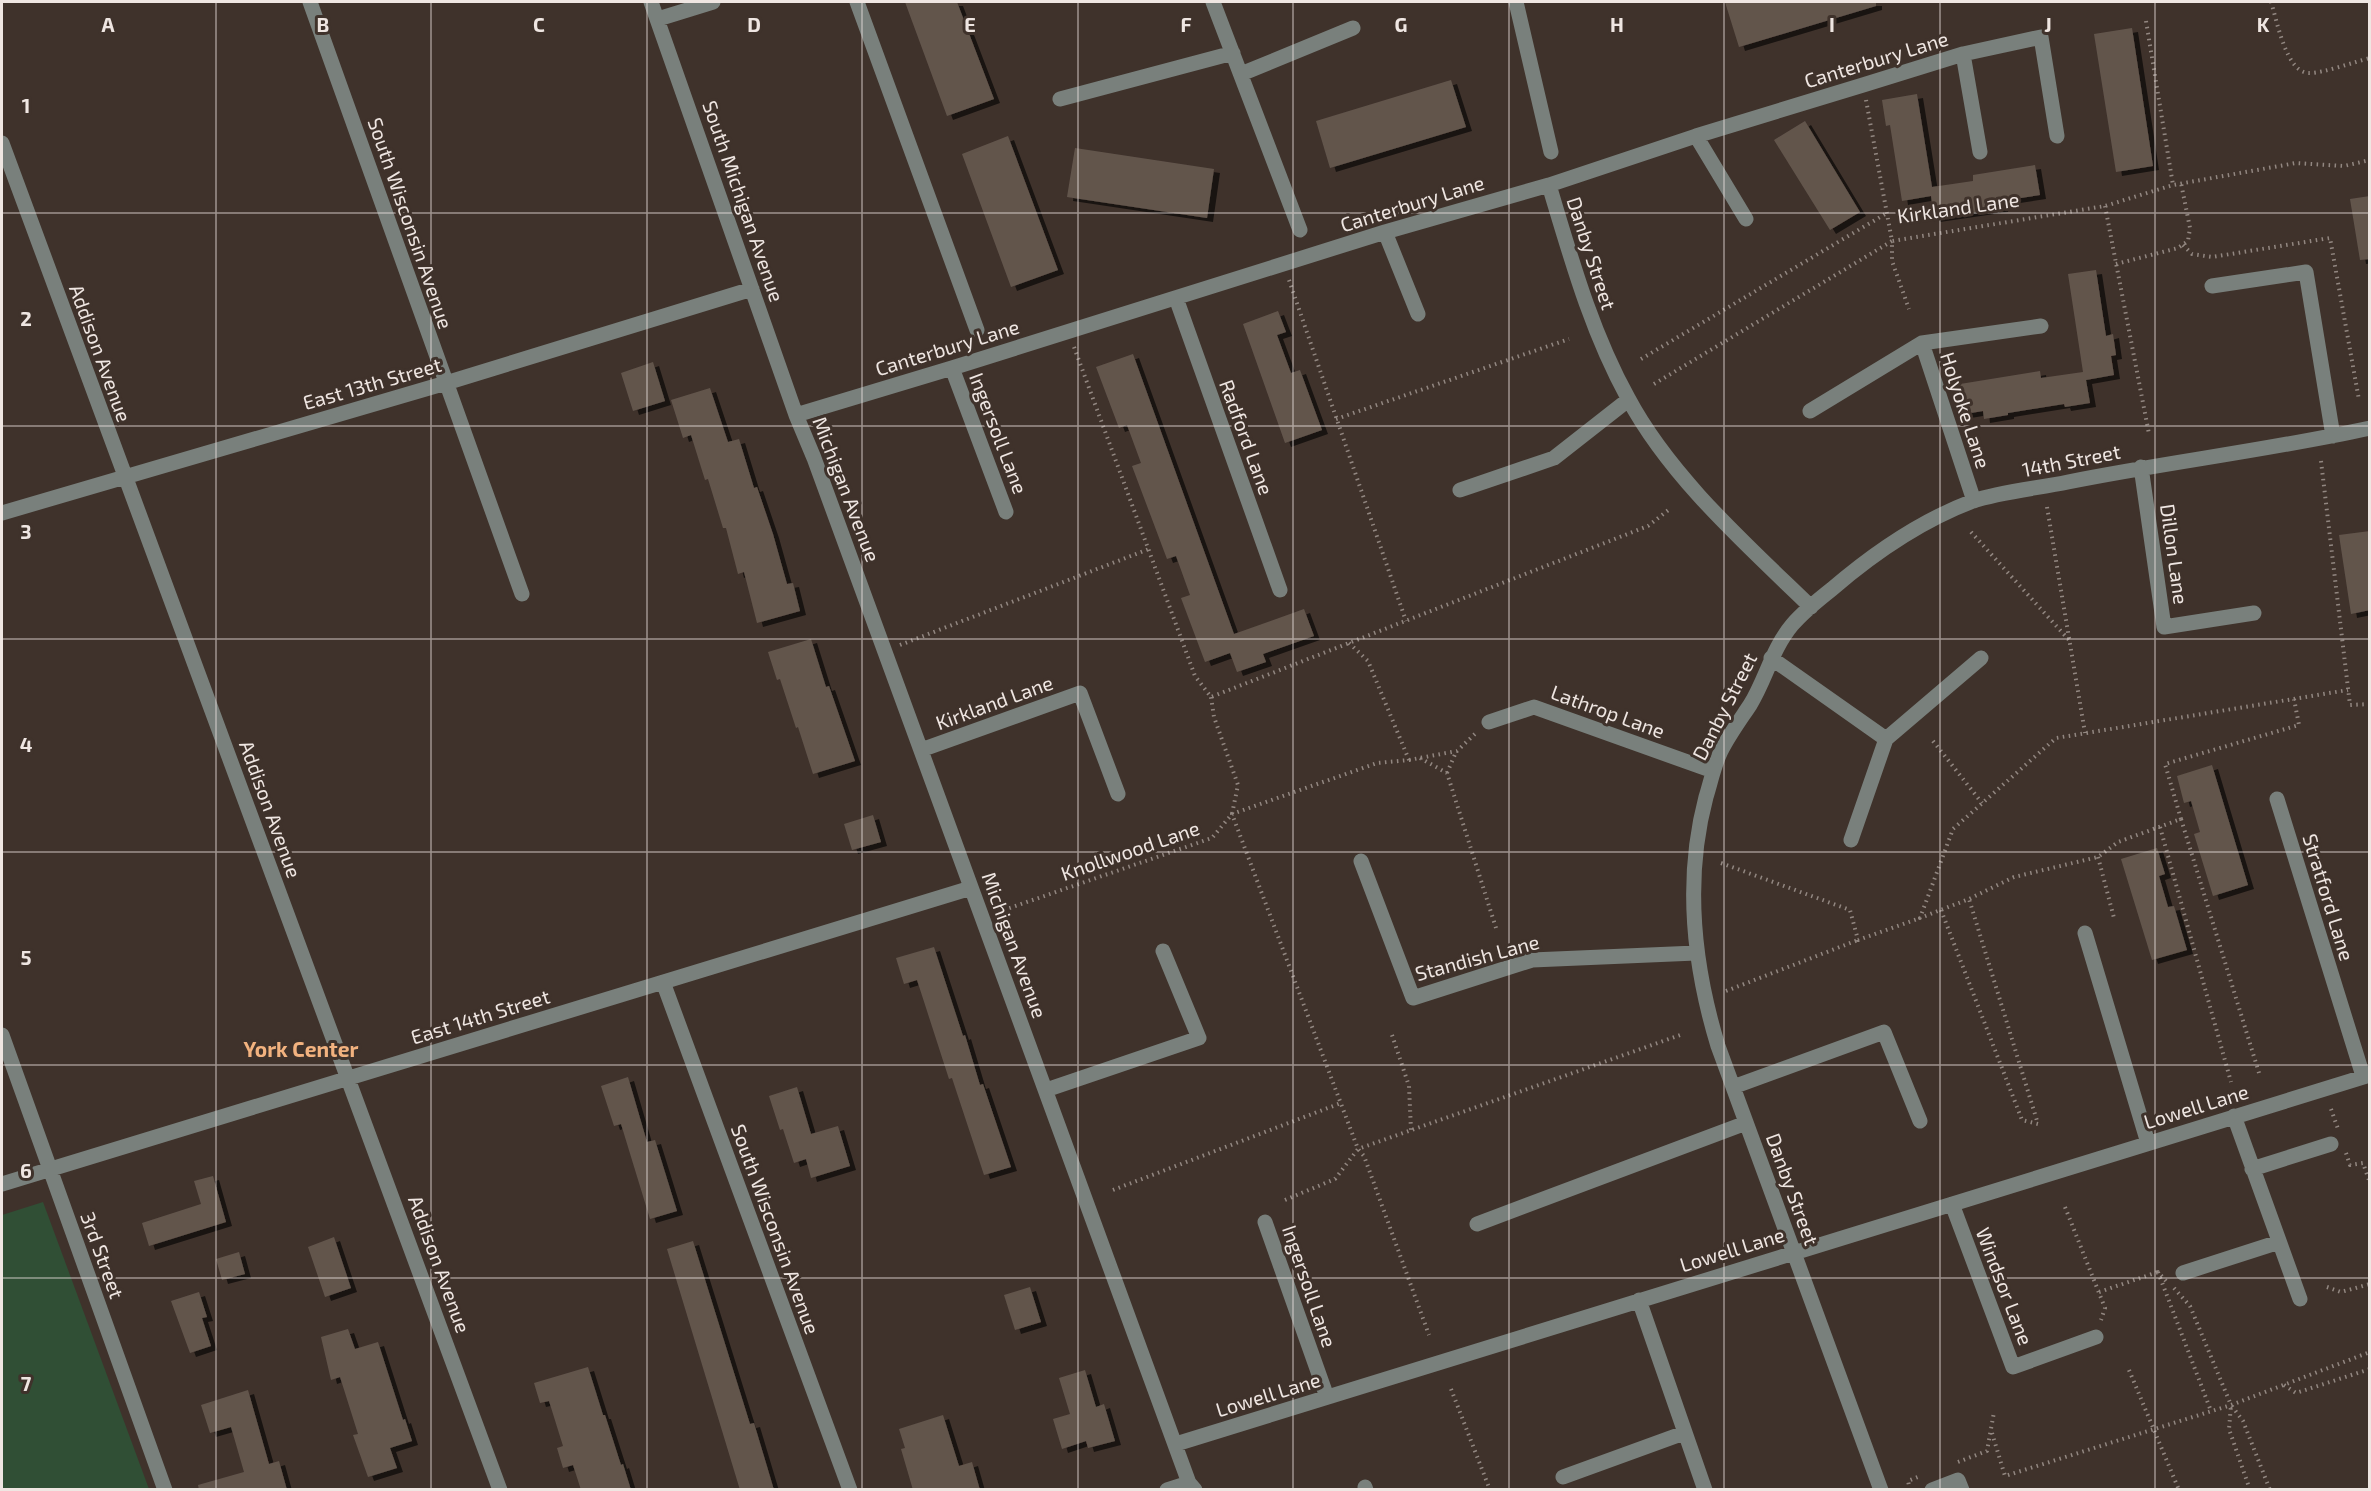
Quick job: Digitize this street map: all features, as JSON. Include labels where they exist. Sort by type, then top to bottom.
[{"type":"street","name":"South Wisconsin Avenue","points":[[310,2],[522,594]]},
{"type":"street","name":"South Michigan Avenue","points":[[651,2],[796,414]]},
{"type":"street","points":[[658,19],[713,2]]},
{"type":"street","points":[[857,2],[978,330]]},
{"type":"street","points":[[1213,2],[1300,230]]},
{"type":"street","points":[[1516,2],[1551,152]]},
{"type":"street","points":[[1241,74],[1353,28]]},
{"type":"street","name":"Canterbury Lane","points":[[796,414],[952,368],[1385,232],[1549,185],[1696,136],[1963,54],[2041,37],[2058,136]]},
{"type":"street","points":[[1060,99],[1233,53]]},
{"type":"street","points":[[1963,54],[1980,152]]},
{"type":"street","points":[[1696,136],[1746,219]]},
{"type":"street","name":"Addison Avenue","points":[[2,143],[500,1490]]},
{"type":"street","name":"Danby Street","points":[[1549,185],[1588,310],[1628,400],[1686,481],[1718,516],[1811,607],[1792,626],[1771,658],[1760,688],[1721,751],[1713,771],[1697,840],[1693,891],[1696,953],[1706,1008],[1733,1087],[1881,1490]]},
{"type":"street","points":[[1385,232],[1418,314]]},
{"type":"street","points":[[2212,286],[2306,272],[2333,436]]},
{"type":"street","name":"East 13th Street","points":[[2,513],[446,383],[752,289]]},
{"type":"street","name":"Radford Lane","points":[[1176,298],[1280,590]]},
{"type":"street","name":"Holyoke Lane","points":[[1974,501],[1922,343],[2040,326]]},
{"type":"street","points":[[1810,411],[1922,343]]},
{"type":"street","name":"Ingersoll Lane","points":[[952,368],[1006,512]]},
{"type":"street","points":[[1460,490],[1554,458],[1628,400]]},
{"type":"street","name":"Michigan Avenue","points":[[796,414],[1192,1486]]},
{"type":"street","name":"14th Street","points":[[1811,607],[1871,555],[1901,536],[1974,501],[2141,467],[2370,428]]},
{"type":"street","name":"Dillon Lane","points":[[2141,467],[2164,627],[2254,614]]},
{"type":"street","points":[[1771,658],[1886,739]]},
{"type":"street","points":[[1851,840],[1886,739],[1981,658]]},
{"type":"street","name":"Kirkland Lane","points":[[921,750],[1080,693],[1118,794]]},
{"type":"street","name":"Lathrop Lane","points":[[1483,727],[1534,707],[1713,771]]},
{"type":"street","name":"Stratford Lane","points":[[2277,799],[2366,1076]]},
{"type":"street","name":"Standish Lane","points":[[1361,861],[1413,999],[1532,960],[1696,953]]},
{"type":"street","name":"East 14th Street","points":[[2,1184],[972,888]]},
{"type":"street","points":[[2085,933],[2148,1143]]},
{"type":"street","points":[[1046,1090],[1199,1038],[1163,951]]},
{"type":"street","name":"South Wisconsin Avenue","points":[[663,982],[850,1490]]},
{"type":"street","points":[[1733,1087],[1884,1032],[1920,1121]]},
{"type":"street","name":"3rd Street","points":[[2,1035],[165,1490]]},
{"type":"street","name":"Lowell Lane","points":[[1176,1444],[2366,1076]]},
{"type":"street","points":[[2234,1116],[2300,1299]]},
{"type":"street","points":[[1477,1224],[1746,1123]]},
{"type":"street","points":[[2252,1169],[2331,1144]]},
{"type":"street","name":"Windsor Lane","points":[[1952,1204],[2013,1367],[2099,1330]]},
{"type":"street","name":"Ingersoll Lane","points":[[1265,1222],[1327,1397]]},
{"type":"street","points":[[2183,1273],[2278,1242]]},
{"type":"street","points":[[1639,1300],[1705,1490]]},
{"type":"street","points":[[1563,1477],[1684,1433]]},
{"type":"street","points":[[1932,1490],[1958,1480],[1962,1490]]},
{"type":"street","points":[[1167,1490],[1192,1486]]},
{"type":"path","points":[[2271,2],[2288,56],[2296,68],[2308,74],[2370,58]]},
{"type":"path","points":[[2146,21],[2173,185]]},
{"type":"path","name":"Kirkland Lane","points":[[1863,85],[1892,241],[2105,206],[2181,183],[2296,163],[2344,166],[2370,160]]},
{"type":"path","points":[[2116,264],[2178,248],[2188,242],[2190,228],[2181,183]]},
{"type":"path","points":[[2105,206],[2149,434]]},
{"type":"path","points":[[1641,359],[1887,213]]},
{"type":"path","points":[[1892,241],[1892,261],[1910,309]]},
{"type":"path","points":[[1654,384],[1892,241]]},
{"type":"path","points":[[1288,276],[1406,621]]},
{"type":"path","points":[[1068,332],[1196,676],[1211,697],[1648,526],[1671,508]]},
{"type":"path","points":[[1336,419],[1569,339]]},
{"type":"path","points":[[2321,461],[2350,705],[2370,704]]},
{"type":"path","points":[[2047,507],[2085,733]]},
{"type":"path","points":[[1971,532],[2069,640]]},
{"type":"path","points":[[898,646],[1149,549]]},
{"type":"path","points":[[1349,643],[1368,661],[1409,760]]},
{"type":"path","points":[[1920,918],[1953,829],[2056,738],[2348,690]]},
{"type":"path","name":"Knollwood Lane","points":[[982,918],[1212,838],[1232,814],[1238,785],[1214,717],[1211,697]]},
{"type":"path","points":[[2259,1073],[2165,764],[2299,725],[2294,699]]},
{"type":"path","points":[[1483,727],[1457,751],[1447,773],[1496,928]]},
{"type":"path","points":[[1933,741],[1982,803]]},
{"type":"path","points":[[1429,1335],[1364,1156],[1359,1149],[1341,1103],[1232,814],[1377,764],[1457,751]]},
{"type":"path","points":[[1420,758],[1447,773]]},
{"type":"path","points":[[1726,991],[1969,899],[2014,877],[2098,857],[2118,842],[2181,819]]},
{"type":"path","points":[[2160,827],[2231,1082]]},
{"type":"path","points":[[2098,857],[2115,918]]},
{"type":"path","points":[[1721,863],[1850,910],[1858,940]]},
{"type":"path","points":[[1941,910],[2022,1120],[2038,1124],[1969,899]]},
{"type":"path","points":[[1285,1200],[1335,1179],[1359,1149],[1683,1034]]},
{"type":"path","points":[[1392,1035],[1409,1086],[1412,1130]]},
{"type":"path","points":[[1113,1190],[1341,1103]]},
{"type":"path","points":[[2065,1207],[2105,1308],[2099,1330]]},
{"type":"path","points":[[2099,1292],[2158,1272]]},
{"type":"path","points":[[2158,1272],[2190,1306],[2231,1405],[2243,1421],[2270,1490]]},
{"type":"path","points":[[2158,1272],[2211,1411]]},
{"type":"path","points":[[2327,1287],[2341,1292],[2370,1284]]},
{"type":"path","points":[[1992,1433],[2005,1476],[2231,1405],[2370,1352]]},
{"type":"path","points":[[2284,1385],[2296,1394],[2370,1369]]},
{"type":"path","points":[[2129,1370],[2178,1490]]},
{"type":"path","points":[[1451,1389],[1490,1490]]},
{"type":"path","points":[[2231,1405],[2229,1429],[2250,1490]]},
{"type":"path","points":[[1957,1462],[1987,1451],[1994,1412]]},
{"type":"path","points":[[1910,1490],[1908,1481],[1927,1473]]},
{"type":"green space","points":[[43,1202],[149,1489],[2,1489],[2,1215]]},
{"type":"building","points":[[905,2],[957,2],[994,99],[947,116]]},
{"type":"building","points":[[1725,2],[1876,2],[1876,6],[1739,47]]},
{"type":"building","points":[[2132,28],[2153,166],[2116,172],[2094,34]]},
{"type":"building","points":[[1451,80],[1466,127],[1330,168],[1316,121]]},
{"type":"building","points":[[1917,94],[1932,187],[1973,181],[1973,175],[2035,165],[2040,195],[2001,201],[2002,208],[1934,218],[1931,196],[1902,201],[1890,125],[1886,126],[1882,100]]},
{"type":"building","points":[[1805,121],[1860,212],[1830,230],[1774,140]]},
{"type":"building","points":[[1008,136],[1058,270],[1011,287],[962,154]]},
{"type":"building","points":[[1075,148],[1214,169],[1207,218],[1067,197]]},
{"type":"building","points":[[2370,196],[2370,259],[2360,260],[2350,199]]},
{"type":"building","points":[[2096,270],[2106,336],[2113,334],[2116,355],[2111,356],[2114,375],[2086,380],[2090,403],[2065,407],[2064,404],[1984,419],[1983,411],[1959,415],[1954,385],[2040,371],[2041,378],[2083,372],[2068,274]]},
{"type":"building","points":[[1278,311],[1286,332],[1277,335],[1291,373],[1300,370],[1322,430],[1285,443],[1243,324]]},
{"type":"building","points":[[1133,354],[1234,634],[1304,609],[1314,636],[1263,654],[1266,662],[1237,672],[1230,653],[1205,662],[1181,598],[1190,595],[1176,556],[1167,559],[1132,466],[1141,463],[1127,425],[1119,428],[1096,367]]},
{"type":"building","points":[[653,362],[665,401],[633,411],[621,373]]},
{"type":"building","points":[[710,388],[728,442],[739,439],[754,488],[757,487],[773,534],[787,584],[793,583],[800,611],[757,623],[744,572],[738,574],[726,528],[723,528],[708,479],[705,480],[691,435],[683,438],[671,400]]},
{"type":"building","points":[[2370,531],[2370,610],[2351,614],[2339,535]]},
{"type":"building","points":[[811,639],[826,687],[829,686],[855,761],[813,774],[798,727],[796,728],[780,679],[777,680],[768,652]]},
{"type":"building","points":[[2212,765],[2248,885],[2213,896],[2194,834],[2200,832],[2191,801],[2184,803],[2177,776]]},
{"type":"building","points":[[873,815],[881,842],[852,850],[844,824]]},
{"type":"building","points":[[2157,848],[2165,874],[2159,876],[2168,907],[2174,906],[2187,950],[2152,960],[2121,859]]},
{"type":"building","points":[[934,947],[980,1085],[983,1084],[1011,1167],[984,1175],[952,1078],[949,1079],[917,980],[904,984],[896,958]]},
{"type":"building","points":[[628,1077],[647,1142],[655,1140],[677,1211],[650,1219],[621,1124],[614,1126],[601,1086]]},
{"type":"building","points":[[797,1087],[811,1134],[838,1126],[850,1166],[811,1178],[806,1159],[794,1163],[769,1096]]},
{"type":"building","points":[[213,1176],[226,1222],[149,1246],[142,1223],[201,1204],[194,1181]]},
{"type":"building","points":[[334,1237],[351,1288],[325,1297],[308,1247]]},
{"type":"building","points":[[693,1241],[750,1424],[754,1423],[774,1490],[740,1490],[667,1249]]},
{"type":"building","points":[[239,1252],[245,1274],[222,1280],[216,1259]]},
{"type":"building","points":[[1030,1287],[1041,1322],[1015,1330],[1004,1295]]},
{"type":"building","points":[[199,1292],[207,1317],[202,1318],[211,1346],[190,1353],[171,1301]]},
{"type":"building","points":[[348,1329],[355,1349],[378,1342],[412,1441],[390,1448],[397,1468],[368,1477],[353,1435],[358,1434],[340,1377],[331,1380],[321,1337]]},
{"type":"building","points":[[588,1367],[631,1490],[581,1490],[573,1465],[563,1468],[557,1448],[563,1446],[549,1401],[540,1403],[534,1383]]},
{"type":"building","points":[[1085,1370],[1096,1407],[1104,1404],[1115,1441],[1088,1448],[1086,1441],[1062,1449],[1053,1419],[1070,1414],[1059,1378]]},
{"type":"building","points":[[248,1390],[269,1464],[279,1461],[287,1490],[199,1490],[198,1485],[244,1472],[231,1427],[210,1433],[201,1405]]},
{"type":"building","points":[[943,1415],[959,1466],[972,1462],[980,1490],[913,1490],[901,1449],[905,1448],[899,1429]]},
{"type":"district","name":"York Center","points":[[301,1048]]}]
